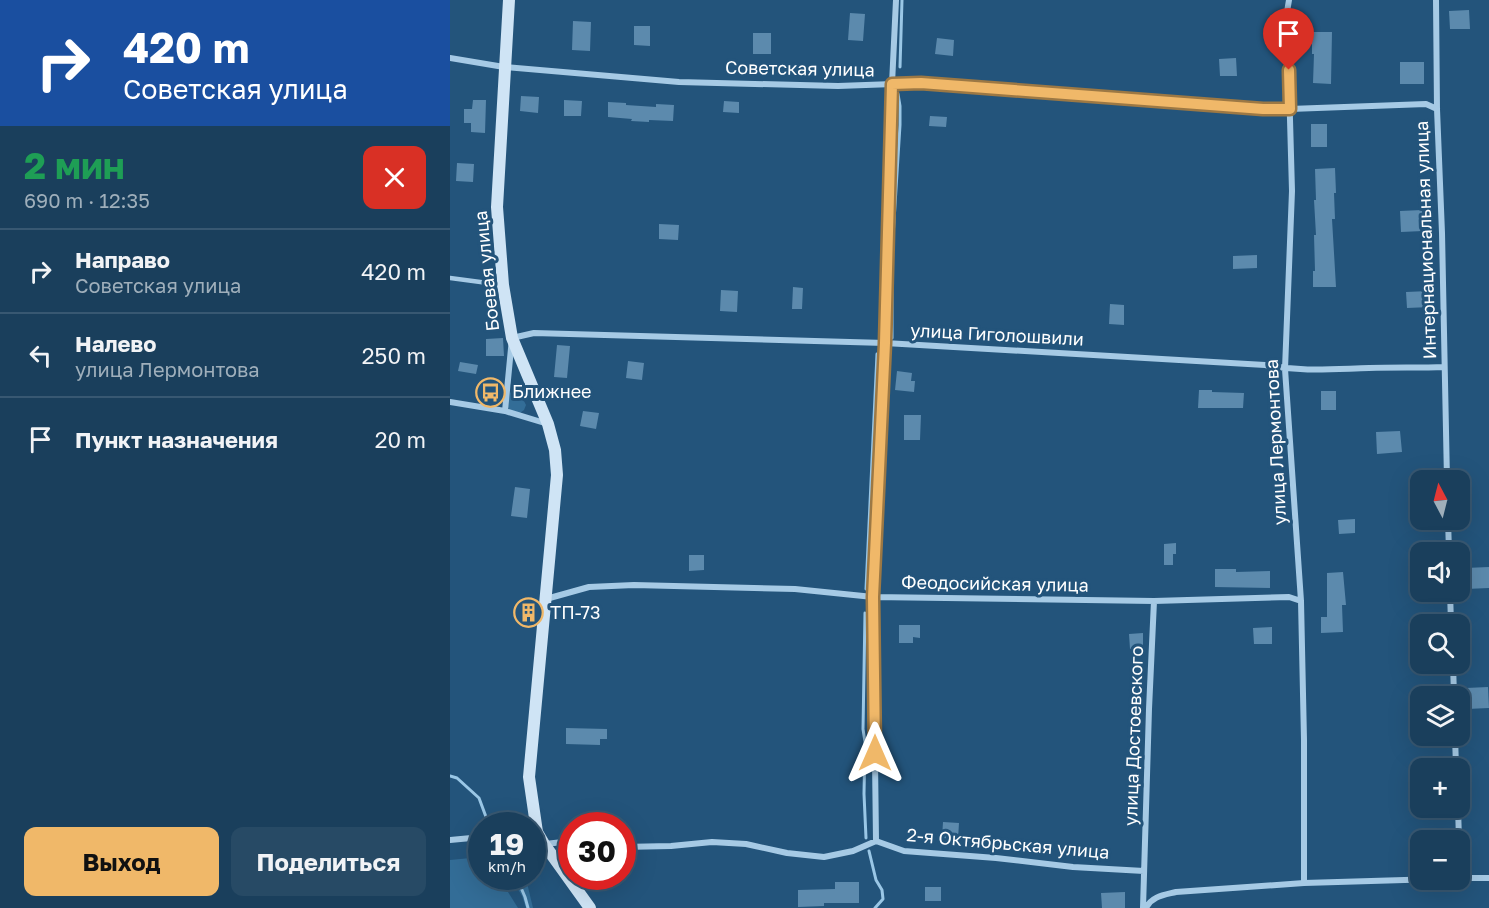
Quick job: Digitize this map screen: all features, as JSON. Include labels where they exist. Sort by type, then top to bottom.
[{"type":"street","name":"Боевая улица","points":[[509,0],[497,207],[503,285],[512,338],[548,424],[555,450],[557,475],[529,777],[533,812]]},
{"type":"street","points":[[636,847],[712,842],[746,844],[787,853],[824,857],[853,851],[876,842],[873,597],[885,343],[896,0]]},
{"type":"street","name":"улица Лермонтова","points":[[1289,0],[1287,12],[1292,191],[1285,369],[1301,601],[1304,883]]},
{"type":"street","name":"Интернациональная улица","points":[[1436,0],[1447,470]]},
{"type":"street","name":"Советская улица","points":[[450,58],[504,67],[679,82],[838,86],[921,83],[1263,109],[1426,104],[1437,109]]},
{"type":"street","name":"улица Гиголошвили","points":[[512,338],[534,333],[885,343],[1265,365],[1285,369],[1444,368]]},
{"type":"street","points":[[505,411],[512,338]]},
{"type":"street","points":[[450,402],[505,411],[548,424]]},
{"type":"street","name":"Феодосийская улица","points":[[546,598],[589,587],[634,585],[795,589],[873,597],[1154,601],[1289,597],[1301,601]]},
{"type":"street","name":"улица Достоевского","points":[[1145,908],[1144,871],[1154,601]]},
{"type":"street","points":[[450,840],[468,838]]},
{"type":"street","name":"2-я Октябрьская улица","points":[[876,842],[904,851],[1073,867],[1144,871]]},
{"type":"street","name":"Боевая улица","points":[[546,847],[590,908]]},
{"type":"street","points":[[1470,878],[1489,878]]},
{"type":"street","points":[[1145,908],[1160,895],[1176,892],[1304,883],[1410,880]]},
{"type":"lane","points":[[450,278],[503,285]]},
{"type":"shaded area","points":[[514,389],[519,391],[526,405],[520,413],[510,411],[508,407],[510,393]]},
{"type":"shaded area","points":[[468,858],[468,890],[507,890],[518,908],[450,908],[450,860]]},
{"type":"shaded area","points":[[518,890],[529,890],[533,908],[526,908]]},
{"type":"building","points":[[1469,10],[1470,29],[1450,29],[1449,11]]},
{"type":"building","points":[[850,13],[865,14],[863,41],[848,40]]},
{"type":"building","points":[[573,21],[591,22],[590,51],[572,50]]},
{"type":"building","points":[[634,26],[650,26],[650,46],[634,45]]},
{"type":"building","points":[[1312,32],[1332,32],[1331,84],[1313,83]]},
{"type":"building","points":[[753,33],[771,33],[771,54],[753,54]]},
{"type":"building","points":[[937,38],[954,40],[953,56],[935,54]]},
{"type":"building","points":[[1236,58],[1237,76],[1220,76],[1219,59]]},
{"type":"building","points":[[1400,62],[1424,62],[1424,84],[1400,84]]},
{"type":"building","points":[[521,96],[539,97],[538,113],[520,111]]},
{"type":"building","points":[[473,100],[486,100],[485,133],[471,132],[471,123],[464,123],[464,109],[472,109]]},
{"type":"building","points":[[564,100],[582,101],[581,116],[564,116]]},
{"type":"building","points":[[724,101],[739,102],[739,113],[723,112]]},
{"type":"building","points":[[608,102],[656,107],[656,104],[674,105],[673,121],[631,121],[632,119],[608,117]]},
{"type":"building","points":[[930,116],[947,117],[946,127],[929,126]]},
{"type":"building","points":[[1311,124],[1327,124],[1327,147],[1311,147]]},
{"type":"building","points":[[457,163],[474,164],[473,182],[456,181]]},
{"type":"building","points":[[1335,168],[1335,219],[1332,219],[1336,287],[1313,287],[1314,235],[1316,235],[1315,169]]},
{"type":"building","points":[[1422,210],[1423,231],[1401,232],[1400,211]]},
{"type":"building","points":[[659,224],[679,225],[678,240],[659,239]]},
{"type":"building","points":[[1257,255],[1257,268],[1233,269],[1233,256]]},
{"type":"building","points":[[793,287],[803,288],[802,309],[792,309]]},
{"type":"building","points":[[721,290],[738,291],[737,312],[720,311]]},
{"type":"building","points":[[1429,291],[1430,307],[1407,308],[1406,292]]},
{"type":"building","points":[[1110,304],[1124,305],[1124,325],[1109,324]]},
{"type":"building","points":[[503,338],[504,356],[486,356],[486,339]]},
{"type":"building","points":[[557,345],[570,346],[567,378],[554,377]]},
{"type":"building","points":[[628,361],[644,363],[642,380],[626,378]]},
{"type":"building","points":[[460,362],[478,365],[476,374],[458,371]]},
{"type":"building","points":[[897,371],[912,373],[911,381],[915,381],[914,392],[895,390]]},
{"type":"building","points":[[1199,390],[1244,393],[1243,408],[1198,408]]},
{"type":"building","points":[[1321,391],[1336,391],[1336,410],[1321,410]]},
{"type":"building","points":[[583,411],[599,413],[596,429],[580,426]]},
{"type":"building","points":[[904,415],[921,415],[920,440],[904,440]]},
{"type":"building","points":[[1400,431],[1402,452],[1377,454],[1376,432]]},
{"type":"building","points":[[515,487],[530,489],[527,518],[511,516]]},
{"type":"building","points":[[1355,519],[1355,533],[1339,534],[1338,520]]},
{"type":"building","points":[[1176,543],[1173,565],[1164,565],[1164,544]]},
{"type":"building","points":[[689,555],[704,555],[704,570],[689,571]]},
{"type":"building","points":[[1489,567],[1489,588],[1470,589],[1470,568]]},
{"type":"building","points":[[1215,569],[1236,569],[1236,572],[1270,571],[1270,588],[1215,587]]},
{"type":"building","points":[[1343,572],[1346,605],[1342,605],[1343,632],[1321,633],[1321,617],[1327,617],[1327,573]]},
{"type":"building","points":[[899,625],[920,625],[920,638],[913,637],[913,643],[899,643]]},
{"type":"building","points":[[1272,627],[1272,644],[1254,644],[1253,628]]},
{"type":"building","points":[[1143,633],[1143,648],[1130,649],[1129,634]]},
{"type":"building","points":[[1488,687],[1489,708],[1470,709],[1470,688]]},
{"type":"building","points":[[566,728],[607,729],[607,739],[600,739],[600,745],[566,744]]},
{"type":"building","points":[[943,822],[959,823],[958,839],[942,838]]},
{"type":"building","points":[[835,882],[859,882],[859,903],[824,903],[824,906],[798,907],[798,890],[835,889]]},
{"type":"building","points":[[925,887],[941,887],[941,901],[925,901]]},
{"type":"building","points":[[1125,892],[1125,908],[1102,908],[1101,893]]},
{"type":"waterway","points":[[900,67],[902,0]]},
{"type":"waterway","points":[[892,338],[892,253],[900,125],[898,94]]},
{"type":"waterway","points":[[866,589],[877,354]]},
{"type":"waterway","points":[[865,613],[863,729],[866,838]]},
{"type":"waterway","points":[[450,776],[457,778],[479,798],[484,812]]},
{"type":"waterway","points":[[869,851],[883,899],[875,908]]},
{"type":"waterway","points":[[522,890],[528,908]]},
{"type":"place","name":"Ближнее","points":[[491,392]]},
{"type":"place","name":"ТП-73","points":[[529,613]]},
{"type":"route","points":[[875,753],[873,597],[885,343],[892,84],[921,83],[1263,109],[1290,109],[1289,70]]}]
